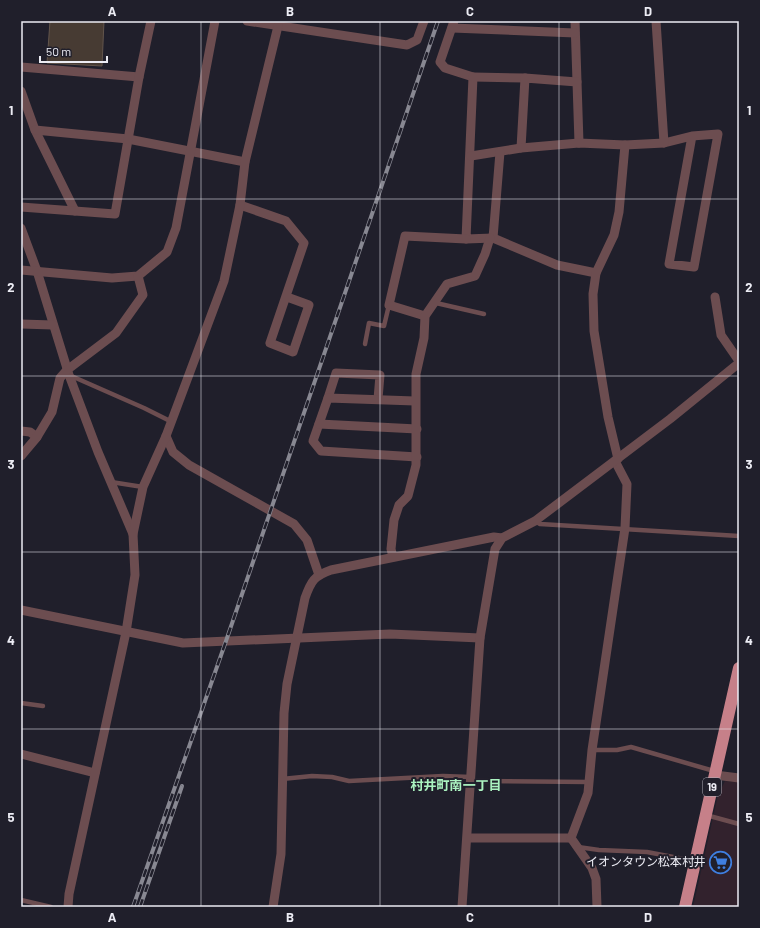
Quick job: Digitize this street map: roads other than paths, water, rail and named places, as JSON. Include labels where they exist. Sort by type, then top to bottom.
[{"type":"highway","name":"19","points":[[686,907],[739,668]]},
{"type":"street","points":[[21,207],[115,214],[139,77],[151,21]]},
{"type":"street","points":[[21,270],[112,278],[138,276],[167,252],[176,228],[215,21]]},
{"type":"street","points":[[247,21],[407,45],[417,40],[424,21]]},
{"type":"street","points":[[309,30],[311,21]]},
{"type":"street","points":[[575,21],[579,143]]},
{"type":"street","points":[[656,21],[664,143]]},
{"type":"street","points":[[575,33],[453,24],[440,62],[445,68],[473,77],[525,78],[576,82]]},
{"type":"street","points":[[68,907],[69,894],[126,632],[135,575],[133,534],[143,487],[172,422],[215,310],[224,280],[240,205],[245,162],[278,26]]},
{"type":"street","points":[[21,67],[139,77]]},
{"type":"street","points":[[466,238],[473,77]]},
{"type":"street","points":[[521,148],[525,78]]},
{"type":"street","points":[[21,90],[34,130],[75,211]]},
{"type":"street","points":[[34,130],[128,139],[245,162]]},
{"type":"street","points":[[470,156],[521,148],[579,143],[664,143],[692,136],[718,134],[694,267],[669,264],[692,136]]},
{"type":"street","points":[[571,838],[588,793],[592,750],[625,528],[627,484],[616,460],[608,417],[594,331],[593,294],[596,273],[614,235],[619,212],[625,144]]},
{"type":"street","points":[[393,557],[392,549],[394,520],[399,505],[408,496],[417,457],[415,401],[416,374],[424,338],[425,316],[436,303],[447,284],[475,276],[491,238],[500,152]]},
{"type":"street","points":[[240,205],[286,221],[304,243],[287,297],[270,343],[293,352],[309,304],[287,297]]},
{"type":"street","points":[[21,228],[37,271],[68,372],[133,534]]},
{"type":"street","points":[[425,316],[389,305],[405,236],[491,238],[557,265],[596,273]]},
{"type":"street","points":[[21,456],[37,437],[52,412],[60,378],[116,333],[143,295],[138,276]]},
{"type":"street","points":[[462,907],[468,838],[480,638],[495,550],[502,538],[535,521],[616,460],[739,362],[722,335],[715,297]]},
{"type":"street","points":[[21,324],[53,325]]},
{"type":"street","points":[[378,399],[380,375],[336,374],[313,441],[321,451],[417,457]]},
{"type":"street","points":[[328,398],[415,401]]},
{"type":"street","points":[[319,424],[417,429]]},
{"type":"street","points":[[21,431],[30,432],[37,437]]},
{"type":"street","points":[[166,436],[173,452],[189,465],[294,524],[307,540],[319,575]]},
{"type":"street","points":[[273,907],[281,854],[284,713],[287,684],[298,638],[305,598],[310,584],[319,575],[331,570],[494,537],[502,538]]},
{"type":"street","points":[[21,610],[57,616],[126,632],[184,643],[390,634],[480,638]]},
{"type":"street","points":[[21,754],[95,773]]},
{"type":"street","points":[[715,773],[739,778]]},
{"type":"street","points":[[468,838],[571,838]]},
{"type":"street","points":[[571,838],[592,868],[596,879],[597,907]]},
{"type":"lane","points":[[436,303],[484,314]]},
{"type":"lane","points":[[365,344],[369,323],[384,326],[389,305]]},
{"type":"lane","points":[[68,372],[172,422]]},
{"type":"lane","points":[[111,482],[143,487]]},
{"type":"lane","points":[[535,521],[540,524],[739,536]]},
{"type":"lane","points":[[21,703],[43,706]]},
{"type":"lane","points":[[592,750],[617,750],[631,747],[715,773]]},
{"type":"lane","points":[[282,779],[312,776],[349,781],[443,776],[471,779],[589,782]]},
{"type":"lane","points":[[706,815],[739,824]]},
{"type":"lane","points":[[577,847],[599,850],[647,852],[696,861]]},
{"type":"lane","points":[[21,900],[51,907]]},
{"type":"railway","points":[[133,907],[226,641],[438,21]]},
{"type":"railway","points":[[140,907],[182,786]]},
{"type":"place","name":"イオンタウン松本村井","points":[[721,862]]},
{"type":"district","name":"村井町南一丁目","points":[[456,785]]}]
